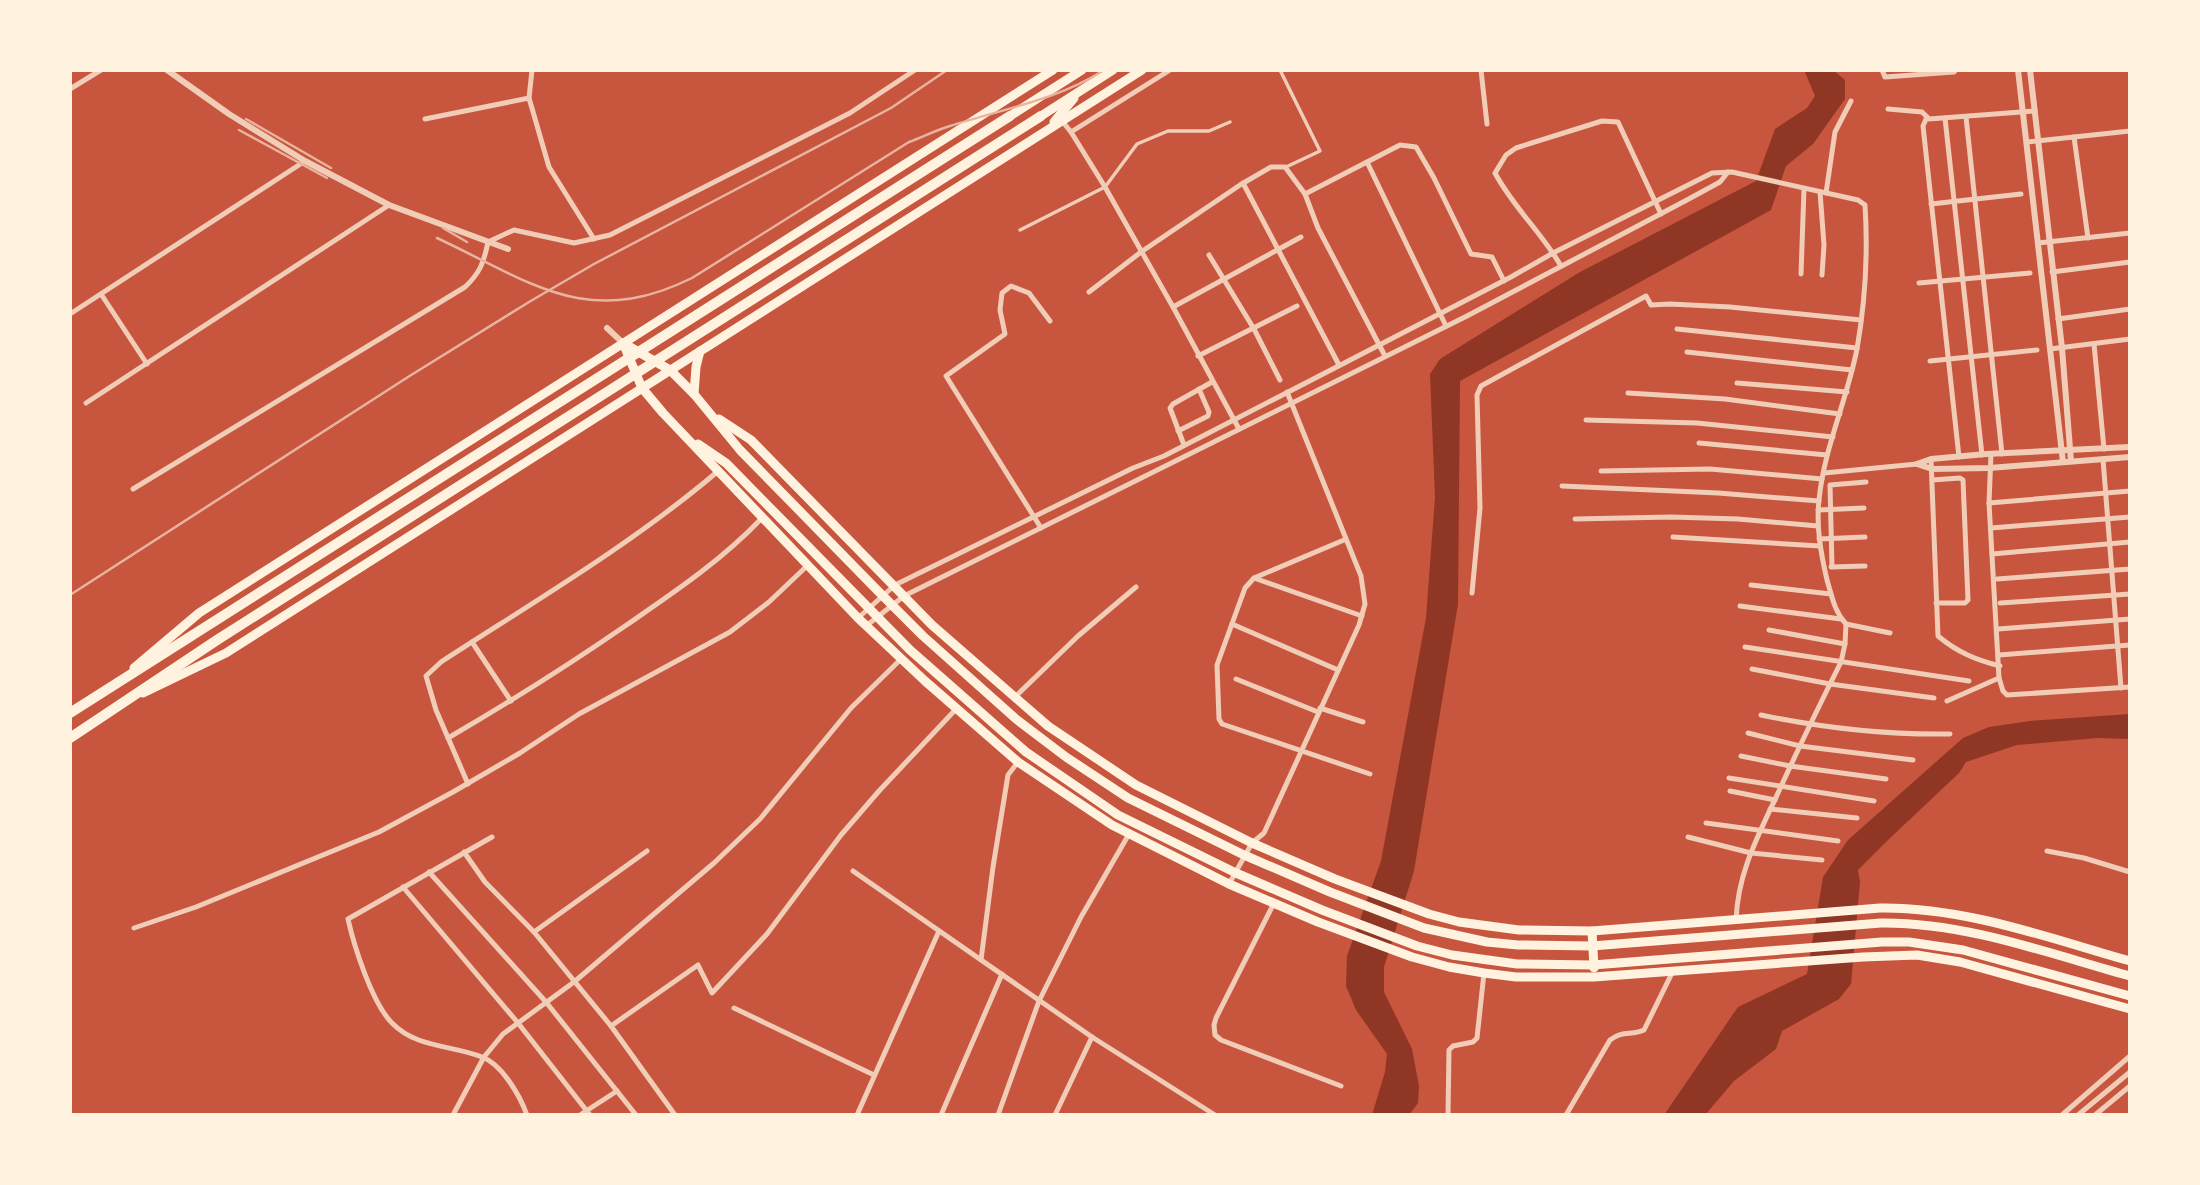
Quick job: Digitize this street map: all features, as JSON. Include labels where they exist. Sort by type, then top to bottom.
[{"type":"highway","points":[[119,681],[199,612],[1053,70]]},
{"type":"highway","points":[[70,713],[1082,70]]},
{"type":"highway","points":[[70,738],[217,640],[1113,70]]},
{"type":"highway","points":[[130,700],[226,653],[1142,70]]},
{"type":"highway","points":[[1047,130],[1079,91]]},
{"type":"highway","points":[[623,343],[670,370],[694,394],[740,450],[923,636],[1039,737],[1128,798],[1244,855],[1341,897],[1424,928],[1456,936],[1518,945],[1592,946],[1881,923],[1924,924],[1967,930],[2130,976]]},
{"type":"highway","points":[[623,343],[642,388],[663,413],[858,618],[901,659],[1018,762],[1077,803],[1129,834],[1229,884],[1318,922],[1412,957],[1484,973],[1516,977],[1594,977],[1917,955],[1960,962],[2130,1009]]},
{"type":"highway","points":[[694,394],[700,351]]},
{"type":"highway","points":[[709,412],[751,440],[932,625],[1014,698],[1066,739],[1136,785],[1252,843],[1335,878],[1429,914],[1489,927],[1592,931],[1881,908],[1930,910],[1970,916],[2130,961]]},
{"type":"highway","points":[[685,435],[726,463],[910,650],[1026,752],[1118,815],[1236,873],[1334,915],[1417,946],[1485,961],[1517,964],[1593,965],[1882,942],[1935,944],[2130,996]]},
{"type":"highway","points":[[1592,931],[1594,977]]},
{"type":"street","points":[[70,89],[101,70]]},
{"type":"street","points":[[167,70],[229,114],[305,160],[389,205],[508,249]]},
{"type":"street","points":[[532,70],[529,98],[549,167],[594,239]]},
{"type":"street","points":[[488,242],[514,230],[574,243],[610,236],[850,113],[915,70]]},
{"type":"street","points":[[1071,132],[1170,70]]},
{"type":"street","points":[[1089,292],[1141,252],[1243,183],[1271,167],[1285,167],[1320,151],[1280,70]]},
{"type":"street","points":[[1481,70],[1487,124]]},
{"type":"street","points":[[1882,70],[1885,77],[1956,70]]},
{"type":"street","points":[[2018,70],[2062,451],[2067,462]]},
{"type":"street","points":[[2030,70],[2062,348],[2070,451],[2067,462]]},
{"type":"street","points":[[425,119],[529,98]]},
{"type":"street","points":[[1822,275],[1823,193],[1835,132],[1851,101]]},
{"type":"street","points":[[1888,109],[1922,112],[1929,119],[2035,111]]},
{"type":"street","points":[[1927,117],[1923,126],[1959,457]]},
{"type":"street","points":[[1966,117],[2002,454]]},
{"type":"street","points":[[1945,118],[1982,455]]},
{"type":"street","points":[[1561,266],[1502,187],[1495,173],[1506,155],[1516,148],[1602,121],[1615,120],[1661,214]]},
{"type":"street","points":[[1062,121],[1105,187],[1239,429]]},
{"type":"street","points":[[1020,230],[1105,187],[1137,144],[1168,131],[1209,131],[1230,122]]},
{"type":"street","points":[[2026,142],[2130,131]]},
{"type":"street","points":[[2074,137],[2088,238]]},
{"type":"street","points":[[1305,194],[1400,145],[1416,146],[1471,254],[1492,257],[1504,281]]},
{"type":"street","points":[[70,314],[305,160]]},
{"type":"street","points":[[1367,162],[1446,326]]},
{"type":"street","points":[[1285,167],[1305,194],[1318,228],[1385,356]]},
{"type":"street","points":[[866,626],[904,596],[1472,313],[1684,202],[1720,182],[1728,172]]},
{"type":"street","points":[[858,618],[895,586],[1133,468],[1171,452],[1712,173],[1728,172],[1858,200],[1866,205],[1867,226],[1861,320],[1853,370],[1828,454],[1818,510],[1825,568],[1837,614],[1843,621],[1845,644],[1830,684],[1759,831],[1739,889],[1736,920]]},
{"type":"street","points":[[1243,183],[1339,365]]},
{"type":"street","points":[[1801,274],[1804,189]]},
{"type":"street","points":[[1678,191],[1684,202]]},
{"type":"street","points":[[1931,204],[2021,194]]},
{"type":"street","points":[[86,403],[389,205]]},
{"type":"street","points":[[1632,215],[1638,226]]},
{"type":"street","points":[[2038,243],[2130,233]]},
{"type":"street","points":[[1173,307],[1301,237]]},
{"type":"street","points":[[133,489],[465,287],[483,266],[488,242]]},
{"type":"street","points":[[1209,255],[1254,329],[1280,380]]},
{"type":"street","points":[[2052,272],[2130,262]]},
{"type":"street","points":[[1919,283],[2030,273]]},
{"type":"street","points":[[1041,528],[946,376],[1005,334],[1000,310],[1002,293],[1010,286],[1029,293],[1050,321]]},
{"type":"street","points":[[101,294],[148,363]]},
{"type":"street","points":[[1472,593],[1479,508],[1477,395],[1481,386],[1646,296],[1651,306],[1671,304],[1730,307],[1861,320]]},
{"type":"street","points":[[1465,301],[1472,313]]},
{"type":"street","points":[[1198,356],[1297,306]]},
{"type":"street","points":[[2058,319],[2130,309]]},
{"type":"street","points":[[607,328],[623,343]]},
{"type":"street","points":[[1676,329],[1857,348]]},
{"type":"street","points":[[2050,349],[2130,339]]},
{"type":"street","points":[[2094,344],[2104,449]]},
{"type":"street","points":[[1930,361],[2036,350]]},
{"type":"street","points":[[1687,352],[1853,370]]},
{"type":"street","points":[[1184,445],[1170,408],[1172,404],[1212,382]]},
{"type":"street","points":[[1737,383],[1847,392]]},
{"type":"street","points":[[1178,431],[1208,416],[1209,412],[1199,389]]},
{"type":"street","points":[[1229,884],[1252,843],[1264,833],[1365,604],[1361,576],[1344,540],[1287,392]]},
{"type":"street","points":[[1628,393],[1725,399],[1840,414]]},
{"type":"street","points":[[1586,420],[1697,423],[1833,437]]},
{"type":"street","points":[[1699,443],[1828,454]]},
{"type":"street","points":[[1917,464],[1922,460],[1991,454],[2130,447]]},
{"type":"street","points":[[1171,452],[1175,461]]},
{"type":"street","points":[[1991,454],[1989,503],[2003,691],[2007,695],[2130,687]]},
{"type":"street","points":[[1601,471],[1710,469],[1823,476],[1917,464],[1932,469],[1989,468],[2130,457]]},
{"type":"street","points":[[1931,459],[1938,636],[1974,660],[2000,666]]},
{"type":"street","points":[[2103,459],[2121,688]]},
{"type":"street","points":[[468,784],[436,710],[426,676],[441,662],[593,565],[665,514],[717,472]]},
{"type":"street","points":[[1843,472],[1844,484]]},
{"type":"street","points":[[1932,480],[1963,480],[1968,600],[1965,603],[1936,603]]},
{"type":"street","points":[[1832,567],[1830,485],[1866,482]]},
{"type":"street","points":[[1562,486],[1718,492],[1819,501]]},
{"type":"street","points":[[1090,491],[1095,501]]},
{"type":"street","points":[[1989,503],[2130,491]]},
{"type":"street","points":[[1818,510],[1864,508]]},
{"type":"street","points":[[1575,519],[1671,517],[1818,526]]},
{"type":"street","points":[[1991,528],[2130,517]]},
{"type":"street","points":[[448,738],[595,648],[694,578],[743,538],[762,518]]},
{"type":"street","points":[[1673,537],[1820,542],[1865,537]]},
{"type":"street","points":[[1344,540],[1254,578],[1245,589],[1217,665],[1219,719],[1222,724],[1370,774]]},
{"type":"street","points":[[1992,554],[2130,542]]},
{"type":"street","points":[[134,928],[196,908],[379,832],[468,784],[579,714],[730,632],[769,602],[808,565]]},
{"type":"street","points":[[1825,568],[1865,566]]},
{"type":"street","points":[[1997,579],[2130,569]]},
{"type":"street","points":[[1254,578],[1362,616]]},
{"type":"street","points":[[1751,585],[1831,594]]},
{"type":"street","points":[[1014,698],[1078,636],[1136,587]]},
{"type":"street","points":[[2000,603],[2130,594]]},
{"type":"street","points":[[1740,606],[1843,621],[1890,633]]},
{"type":"street","points":[[1998,629],[2130,620]]},
{"type":"street","points":[[1232,624],[1338,670]]},
{"type":"street","points":[[1769,630],[1845,644]]},
{"type":"street","points":[[472,642],[510,701]]},
{"type":"street","points":[[1999,655],[2130,645]]},
{"type":"street","points":[[1745,647],[1969,681]]},
{"type":"street","points":[[453,1115],[484,1057],[503,1034],[574,982],[714,863],[760,819],[850,708],[901,659]]},
{"type":"street","points":[[1752,670],[1934,698]]},
{"type":"street","points":[[1947,701],[2000,678]]},
{"type":"street","points":[[1236,679],[1319,710],[1363,722]]},
{"type":"street","points":[[611,1026],[698,965],[712,993],[766,934],[849,826],[957,708]]},
{"type":"street","points":[[1760,715],[1810,725],[1903,735],[1950,734]]},
{"type":"street","points":[[1748,733],[1800,746],[1913,760]]},
{"type":"street","points":[[1741,756],[1790,766],[1886,779]]},
{"type":"street","points":[[981,960],[1009,775],[1018,762]]},
{"type":"street","points":[[1729,778],[1874,801]]},
{"type":"street","points":[[1730,791],[1775,800]]},
{"type":"street","points":[[1770,809],[1857,818]]},
{"type":"street","points":[[1706,823],[1839,841]]},
{"type":"street","points":[[998,1115],[1042,1003],[1081,917],[1129,834]]},
{"type":"street","points":[[492,837],[348,919],[370,985],[392,1024],[420,1041],[484,1057],[514,1087],[527,1115]]},
{"type":"street","points":[[1688,837],[1751,853],[1822,860]]},
{"type":"street","points":[[534,932],[647,851]]},
{"type":"street","points":[[2047,851],[2084,858],[2130,872]]},
{"type":"street","points":[[464,852],[485,882],[534,932],[611,1026],[675,1115]]},
{"type":"street","points":[[853,870],[1042,1003],[1215,1115]]},
{"type":"street","points":[[429,872],[546,1002],[636,1115]]},
{"type":"street","points":[[403,887],[518,1023],[589,1113]]},
{"type":"street","points":[[1274,903],[1216,1018],[1213,1025],[1215,1035],[1220,1040],[1341,1086]]},
{"type":"street","points":[[857,1115],[939,931]]},
{"type":"street","points":[[1566,1115],[1610,1040],[1618,1034],[1644,1030],[1673,971]]},
{"type":"street","points":[[1448,1115],[1450,1050],[1453,1046],[1473,1042],[1477,1038],[1484,973]]},
{"type":"street","points":[[941,1115],[1002,974]]},
{"type":"street","points":[[734,1008],[874,1075]]},
{"type":"street","points":[[1055,1115],[1093,1037]]},
{"type":"street","points":[[2062,1115],[2130,1056]]},
{"type":"street","points":[[2078,1115],[2130,1072]]},
{"type":"street","points":[[2095,1115],[2130,1086]]},
{"type":"street","points":[[580,1115],[589,1113],[617,1091]]},
{"type":"shaded area","points":[[1804,70],[1833,70],[1845,80],[1845,99],[1813,144],[1786,166],[1771,210],[1460,381],[1458,604],[1414,871],[1384,967],[1384,992],[1412,1049],[1419,1086],[1418,1103],[1409,1115],[1372,1115],[1385,1072],[1387,1054],[1356,1010],[1346,986],[1347,956],[1381,861],[1426,618],[1435,497],[1430,374],[1440,359],[1580,272],[1756,181],[1775,129],[1807,108],[1815,96]]},
{"type":"shaded area","points":[[2130,714],[2130,739],[2097,738],[2017,745],[1966,762],[1959,773],[1858,870],[1860,882],[1851,984],[1839,999],[1782,1031],[1776,1049],[1734,1081],[1705,1115],[1664,1115],[1738,1007],[1807,974],[1823,877],[1848,840],[1963,738],[1989,727],[2030,721]]},
{"type":"railway","points":[[70,595],[529,302],[594,264],[891,108],[947,70]]},
{"type":"railway","points":[[437,238],[531,284],[560,294],[590,300],[621,300],[655,293],[692,278],[909,142],[1068,89],[1104,70]]},
{"type":"railway","points":[[246,119],[331,168]]},
{"type":"railway","points":[[239,130],[327,178]]},
{"type":"railway","points":[[443,228],[467,242]]}]
